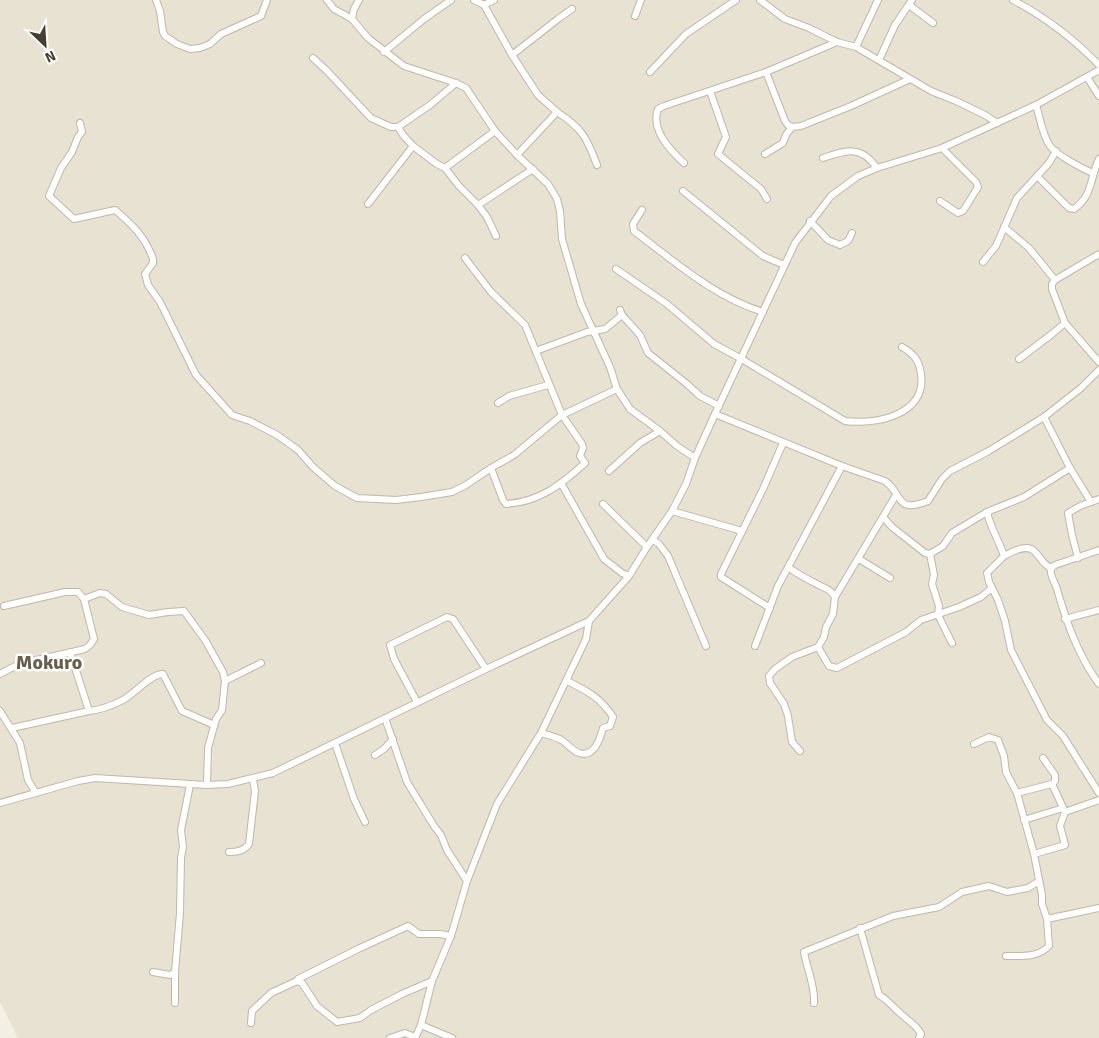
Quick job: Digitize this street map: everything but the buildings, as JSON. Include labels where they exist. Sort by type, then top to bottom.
[{"type":"street","points":[[156,0],[165,36],[177,44],[190,49],[210,44],[221,34],[261,16],[267,0]]},
{"type":"street","points":[[327,0],[334,9],[352,20],[384,52],[404,66],[466,88],[495,131],[548,184],[557,199],[562,239],[581,304],[617,389],[630,409],[695,458]]},
{"type":"street","points":[[352,20],[354,9],[359,0]]},
{"type":"street","points":[[384,52],[424,19],[451,0]]},
{"type":"street","points":[[474,0],[484,5],[538,95],[557,112],[573,122],[580,130],[598,165]]},
{"type":"street","points":[[484,5],[494,0]]},
{"type":"street","points":[[635,16],[641,0]]},
{"type":"street","points":[[650,72],[686,34],[736,0]]},
{"type":"street","points":[[760,0],[785,19],[837,42],[856,47],[931,92],[956,101],[997,123]]},
{"type":"street","points":[[856,47],[878,0]]},
{"type":"street","points":[[1013,0],[1033,10],[1058,28],[1099,65]]},
{"type":"street","points":[[878,60],[895,25],[910,3],[932,23]]},
{"type":"street","points":[[512,54],[572,9]]},
{"type":"street","points":[[684,163],[666,145],[659,129],[656,114],[658,109],[766,72],[837,42]]},
{"type":"street","points":[[313,58],[371,118],[391,127],[398,127],[456,84]]},
{"type":"street","points":[[0,803],[95,778],[207,785],[253,780],[273,774],[417,702],[589,621],[629,576],[672,511],[686,484],[695,458],[740,358],[795,243],[831,196],[858,176],[876,168],[942,148],[1036,105],[1099,70]]},
{"type":"street","points":[[766,72],[785,121],[792,127],[801,126],[851,106],[910,79]]},
{"type":"street","points":[[1087,77],[1099,96]]},
{"type":"street","points":[[710,91],[726,137],[718,154],[761,189],[766,199]]},
{"type":"street","points":[[1036,105],[1050,146],[1080,168],[1092,173]]},
{"type":"street","points":[[517,155],[557,112]]},
{"type":"street","points":[[80,122],[82,132],[61,168],[49,196],[74,219],[115,210],[139,231],[153,259],[145,274],[148,285],[160,302],[196,374],[232,415],[277,435],[298,450],[313,467],[335,486],[357,498],[396,500],[452,492],[466,486],[491,468],[514,455],[562,415],[617,389]]},
{"type":"street","points":[[398,127],[413,146],[445,168],[459,186],[478,205],[496,236]]},
{"type":"street","points":[[765,154],[784,143],[786,135],[792,127]]},
{"type":"street","points":[[445,168],[495,131]]},
{"type":"street","points":[[368,204],[413,146]]},
{"type":"street","points":[[940,202],[958,213],[963,211],[978,187],[976,182],[942,148]]},
{"type":"street","points":[[823,158],[842,152],[855,151],[865,156],[876,168]]},
{"type":"street","points":[[983,262],[996,246],[1017,198],[1049,163],[1056,151]]},
{"type":"street","points":[[1037,176],[1069,208],[1074,209],[1086,196],[1092,185],[1092,173],[1099,159]]},
{"type":"street","points":[[478,205],[533,169]]},
{"type":"street","points":[[683,190],[763,256],[784,265]]},
{"type":"street","points":[[642,210],[633,224],[634,231],[714,290],[742,306],[762,312]]},
{"type":"street","points":[[810,221],[828,240],[840,245],[848,241],[852,233]]},
{"type":"street","points":[[1004,227],[1030,248],[1055,280]]},
{"type":"street","points":[[1099,254],[1055,280],[1052,284],[1052,289],[1065,323],[1099,362]]},
{"type":"street","points":[[465,258],[491,292],[525,325],[548,385],[562,415],[582,444],[583,448],[580,456],[585,463],[561,483],[536,498],[521,503],[506,504],[491,468]]},
{"type":"street","points":[[616,269],[667,304],[714,344],[845,421],[859,423],[877,421],[904,411],[917,399],[922,382],[917,358],[902,347]]},
{"type":"street","points":[[536,351],[587,332],[605,329],[621,312],[640,335],[648,353],[700,396],[718,406]]},
{"type":"street","points":[[1019,359],[1065,323]]},
{"type":"street","points":[[715,414],[783,443],[885,481],[891,485],[903,503],[910,506],[928,501],[942,479],[950,471],[987,452],[1044,417],[1081,388],[1099,370]]},
{"type":"street","points":[[498,403],[509,396],[548,385]]},
{"type":"street","points":[[1044,417],[1070,468],[1091,502]]},
{"type":"street","points":[[609,471],[640,443],[660,431]]},
{"type":"street","points":[[770,608],[721,576],[783,443]]},
{"type":"street","points":[[755,646],[778,586],[842,466]]},
{"type":"street","points":[[883,517],[892,527],[925,553],[930,554],[943,546],[952,533],[987,512],[1024,497],[1070,468]]},
{"type":"street","points":[[561,483],[604,558],[622,573],[629,576]]},
{"type":"street","points":[[800,751],[792,742],[784,704],[770,683],[768,676],[792,657],[818,647],[824,638],[826,627],[833,614],[835,597],[896,495]]},
{"type":"street","points":[[1078,558],[1068,513],[1099,499]]},
{"type":"street","points":[[603,504],[647,547]]},
{"type":"street","points":[[672,511],[742,531]]},
{"type":"street","points":[[987,512],[992,532],[1004,556]]},
{"type":"street","points":[[653,540],[659,544],[668,556],[706,646]]},
{"type":"street","points":[[1099,550],[1051,568],[1044,565],[1033,550],[1028,548],[1021,549],[1004,556],[987,573],[1005,621],[1011,650],[1047,720],[1063,736],[1099,793]]},
{"type":"street","points":[[930,554],[934,575],[932,584],[939,606],[938,615],[952,643]]},
{"type":"street","points":[[859,559],[890,578]]},
{"type":"street","points":[[789,568],[815,584],[826,587],[835,597]]},
{"type":"street","points":[[1051,568],[1050,572],[1077,650],[1099,684]]},
{"type":"street","points":[[818,647],[829,666],[837,668],[906,632],[921,620],[981,597],[992,588]]},
{"type":"street","points":[[0,674],[19,664],[85,649],[94,639],[84,599],[78,592],[65,592],[4,606]]},
{"type":"street","points":[[84,599],[100,593],[106,594],[122,607],[149,615],[184,611],[205,640],[223,672],[225,681],[222,710],[216,719],[208,748],[207,785]]},
{"type":"street","points":[[1065,619],[1099,610]]},
{"type":"street","points":[[417,702],[389,647],[447,617],[453,619],[486,669]]},
{"type":"street","points":[[390,1038],[405,1033],[415,1038],[421,1025],[432,981],[451,936],[467,881],[497,804],[541,733],[586,639],[589,621]]},
{"type":"street","points":[[70,652],[89,711]]},
{"type":"street","points":[[225,681],[261,663]]},
{"type":"street","points":[[12,728],[97,710],[136,692],[155,675],[160,673],[164,674],[182,711],[214,726]]},
{"type":"street","points":[[541,733],[561,740],[578,753],[585,754],[598,744],[603,728],[610,726],[612,717],[605,705],[589,692],[567,681]]},
{"type":"street","points":[[0,711],[20,743],[28,780],[36,793]]},
{"type":"street","points":[[385,718],[407,782],[441,835],[447,850],[467,881]]},
{"type":"street","points":[[974,744],[989,737],[998,740],[1004,756],[1006,772],[1018,793],[1034,854],[1042,904],[1047,919],[1049,946],[1041,953],[1026,956],[1006,956]]},
{"type":"street","points":[[375,755],[384,749],[392,739]]},
{"type":"street","points":[[335,743],[354,799],[365,822]]},
{"type":"street","points":[[1018,793],[1052,784],[1055,781],[1054,775],[1043,758]]},
{"type":"street","points":[[229,852],[246,849],[249,844],[255,792],[253,780]]},
{"type":"street","points":[[1034,854],[1065,845],[1060,826],[1064,810],[1052,784]]},
{"type":"street","points":[[175,1003],[175,972],[183,847],[182,830],[190,785]]},
{"type":"street","points":[[1024,820],[1099,800]]},
{"type":"street","points":[[814,1003],[815,989],[806,968],[804,952],[893,916],[939,907],[962,892],[989,886],[1007,892],[1028,888],[1039,881]]},
{"type":"street","points":[[1047,919],[1099,908]]},
{"type":"street","points":[[251,1023],[252,1011],[271,993],[408,926],[419,934],[451,936]]},
{"type":"street","points":[[860,928],[878,995],[888,1000],[902,1016],[916,1025],[921,1034],[919,1038]]},
{"type":"street","points":[[153,972],[170,975],[175,972]]},
{"type":"street","points":[[297,981],[302,982],[317,1006],[337,1022],[360,1018],[402,994],[432,981]]},
{"type":"street","points":[[421,1025],[452,1038]]},
{"type":"shaded area","points":[[0,0],[1099,0],[1099,1038],[18,1038],[0,1002]]},
{"type":"district","name":"Mokuro","points":[[49,662]]}]
